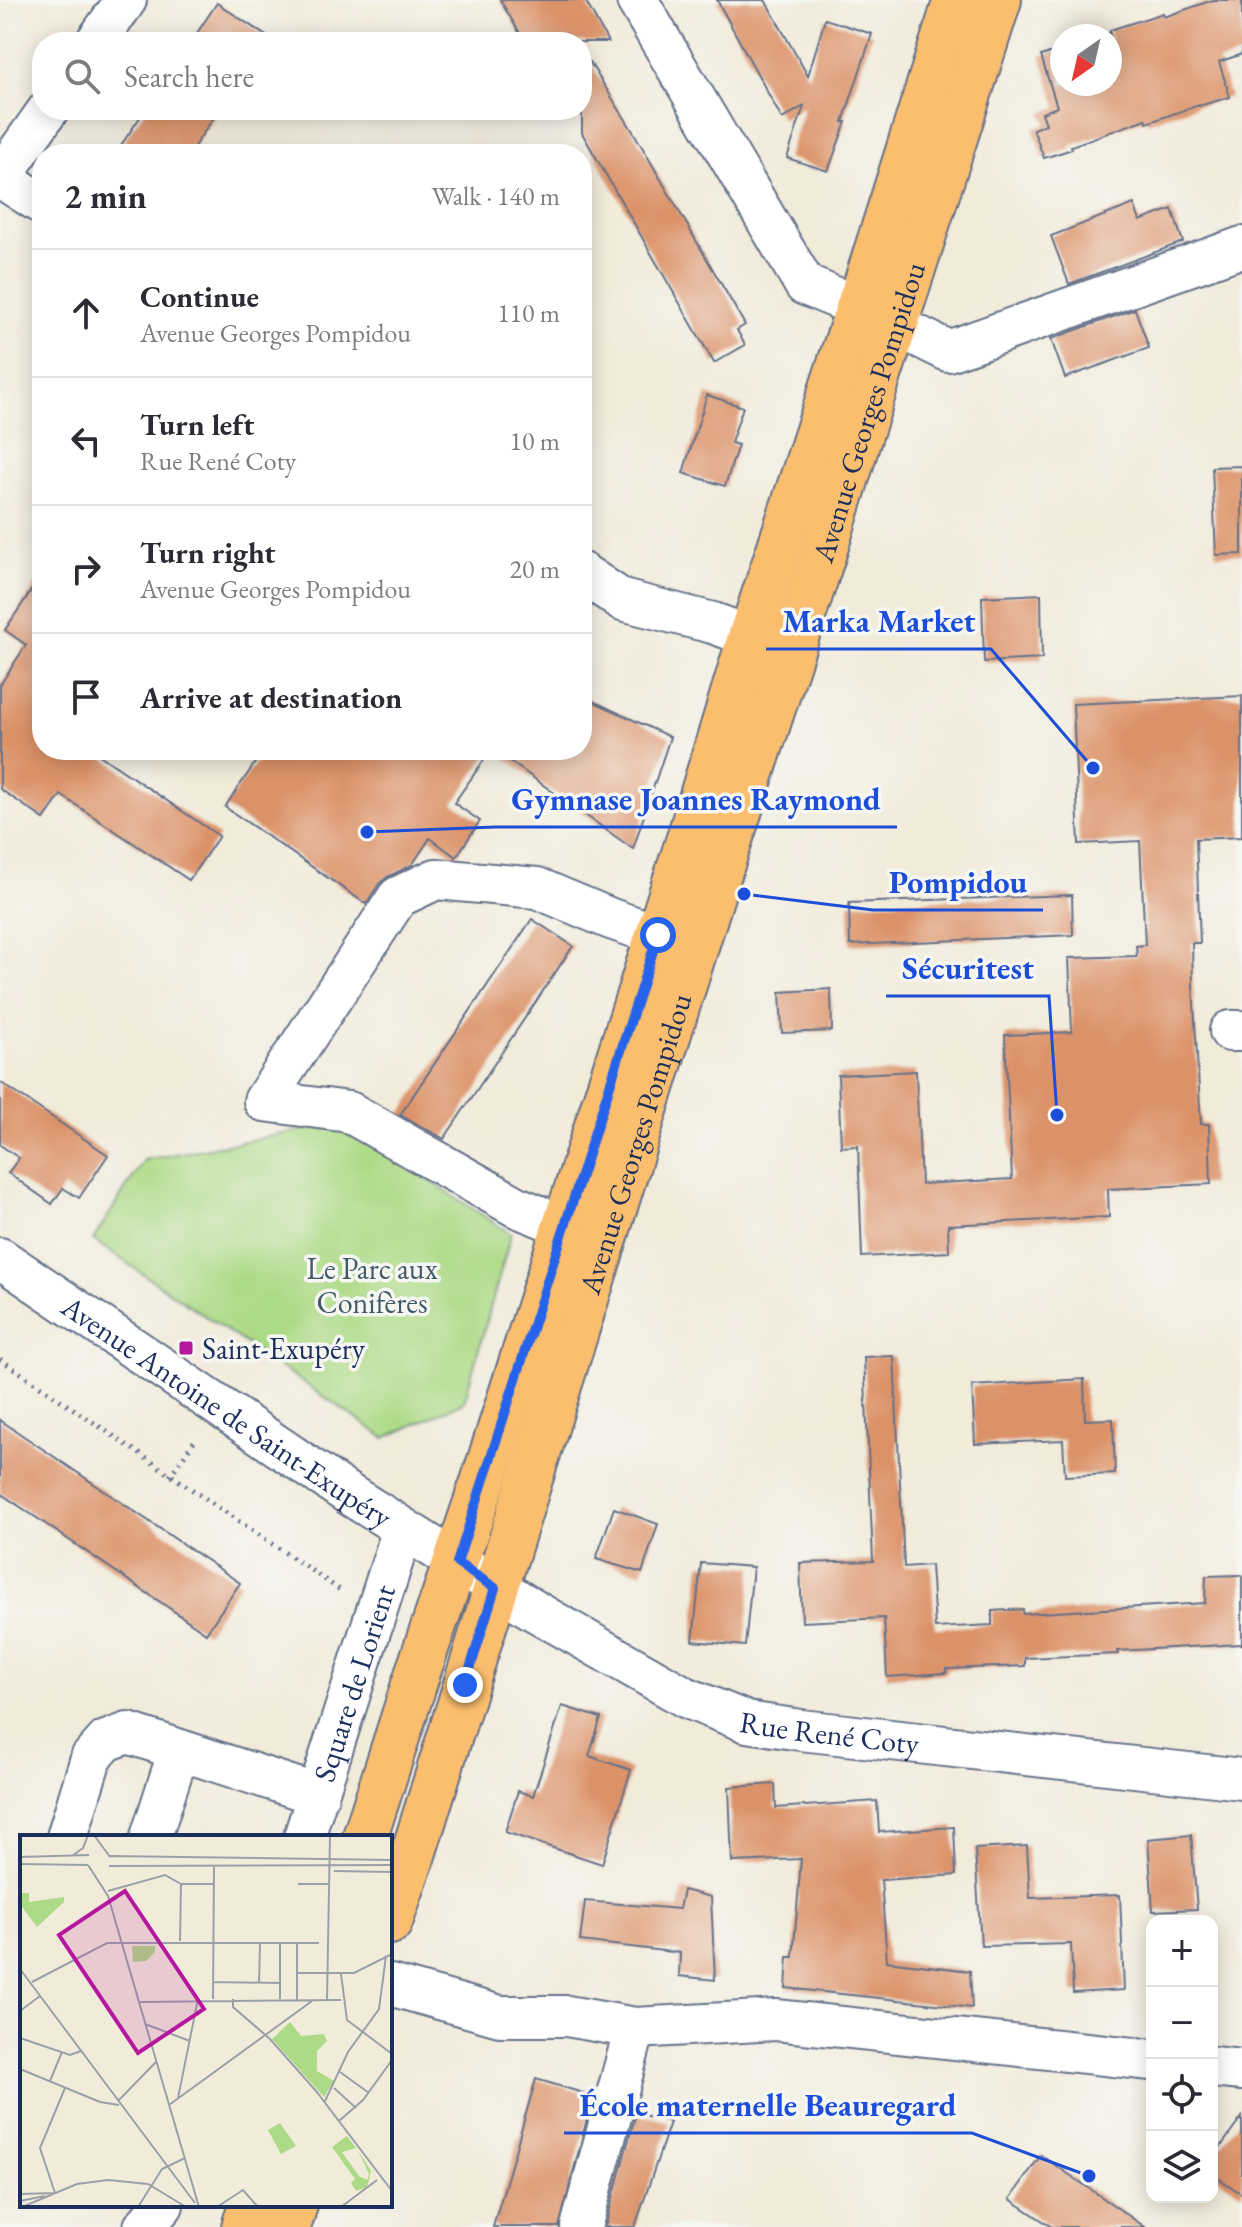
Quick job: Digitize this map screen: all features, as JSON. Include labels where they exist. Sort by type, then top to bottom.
[{"type":"main road","name":"Avenue Georges Pompidou","points":[[366,1835],[457,1563],[731,843],[792,651],[956,0]]},
{"type":"main road","name":"Avenue Georges Pompidou","points":[[392,1916],[495,1588],[658,935],[750,638],[999,0]]},
{"type":"main road","points":[[411,1861],[400,1828],[449,1679],[457,1563]]},
{"type":"main road","points":[[244,2227],[250,2207]]},
{"type":"main road","points":[[288,2227],[294,2207]]},
{"type":"street","points":[[103,32],[126,0]]},
{"type":"street","points":[[637,0],[805,285],[948,351],[1242,247]]},
{"type":"street","points":[[32,198],[0,177],[41,120]]},
{"type":"street","points":[[592,580],[622,600],[713,623],[792,651]]},
{"type":"street","points":[[584,1232],[517,1207],[349,1112],[264,1101],[398,897],[436,879],[537,888],[658,935]]},
{"type":"street","name":"Avenue Antoine de Saint-Exupéry","points":[[0,1258],[145,1358],[457,1563]]},
{"type":"street","name":"Square de Lorient","points":[[305,1835],[403,1529]]},
{"type":"street","name":"Rue René Coty","points":[[457,1563],[685,1697],[747,1722],[1242,1779]]},
{"type":"street","points":[[68,1835],[91,1758],[106,1741],[128,1733],[318,1795]]},
{"type":"street","points":[[152,1835],[179,1750]]},
{"type":"street","points":[[392,1986],[500,2016],[567,2016],[635,2028],[776,2020],[1146,2059]]},
{"type":"street","points":[[581,2227],[635,2028]]},
{"type":"street","points":[[1218,2068],[1242,2070]]},
{"type":"street","points":[[144,2227],[161,2207]]},
{"type":"path","points":[[0,1359],[375,1613]]},
{"type":"green space","name":"Le Parc aux Conifères","points":[[342,1123],[511,1234],[464,1402],[385,1438],[93,1240],[144,1160]]},
{"type":"building","points":[[500,0],[585,0],[608,42],[592,42],[592,32],[519,32]]},
{"type":"building","points":[[717,0],[765,0],[808,76],[825,19],[872,34],[828,171],[787,158],[804,106],[782,119]]},
{"type":"building","points":[[1213,0],[1242,0],[1242,54],[1219,62],[1230,97],[1147,123],[1146,119],[1044,158],[1033,129],[1046,124],[1042,113],[1057,107],[1054,96],[1122,96],[1122,26],[1163,13],[1164,17]]},
{"type":"building","points":[[217,3],[260,32],[198,32]]},
{"type":"building","points":[[1050,53],[1050,85],[1041,56]]},
{"type":"building","points":[[592,66],[745,325],[737,330],[745,345],[714,363],[592,150],[592,144],[588,144],[582,133],[582,120],[592,120]]},
{"type":"building","points":[[138,120],[212,120],[196,144],[122,144]]},
{"type":"building","points":[[1134,204],[1140,221],[1172,209],[1183,242],[1069,284],[1051,236]]},
{"type":"building","points":[[1135,309],[1149,348],[1065,378],[1051,339]]},
{"type":"building","points":[[707,395],[743,407],[731,443],[738,445],[725,486],[683,473]]},
{"type":"building","points":[[1242,466],[1242,554],[1216,555],[1212,467]]},
{"type":"building","points":[[32,589],[32,760],[107,760],[219,836],[189,880],[61,795],[44,819],[0,789],[0,685],[26,645],[5,630]]},
{"type":"building","points":[[1041,594],[1042,659],[984,662],[982,597]]},
{"type":"building","points":[[1242,696],[1242,837],[1196,839],[1200,943],[1192,943],[1193,986],[1201,1124],[1209,1124],[1211,1184],[1108,1189],[1109,1217],[948,1225],[949,1252],[862,1257],[858,1146],[841,1147],[838,1075],[916,1071],[921,1184],[1012,1179],[1005,1035],[1072,1032],[1069,958],[1137,956],[1136,946],[1145,945],[1140,841],[1079,844],[1073,704]]},
{"type":"building","points":[[592,701],[670,737],[633,849],[508,760],[592,760]]},
{"type":"building","points":[[257,760],[484,760],[454,803],[480,821],[456,857],[430,838],[412,865],[387,877],[366,904],[225,807]]},
{"type":"building","points":[[1072,895],[1073,935],[850,945],[849,903]]},
{"type":"building","points":[[532,919],[573,946],[444,1139],[400,1115]]},
{"type":"building","points":[[831,989],[832,1031],[782,1033],[780,992]]},
{"type":"building","points":[[0,1082],[108,1155],[79,1198],[63,1188],[52,1204],[8,1173],[19,1158],[0,1145]]},
{"type":"building","points":[[894,1356],[904,1567],[931,1565],[935,1628],[992,1625],[992,1611],[1023,1609],[1023,1614],[1205,1603],[1206,1576],[1242,1575],[1242,1644],[1025,1658],[1025,1666],[946,1669],[946,1673],[887,1677],[884,1618],[802,1622],[800,1563],[873,1561],[864,1357]]},
{"type":"building","points":[[1084,1379],[1085,1420],[1113,1419],[1115,1474],[1065,1476],[1063,1440],[975,1444],[972,1386]]},
{"type":"building","points":[[0,1420],[240,1583],[206,1633],[0,1493]]},
{"type":"building","points":[[614,1508],[658,1524],[642,1573],[596,1559]]},
{"type":"building","points":[[701,1563],[753,1567],[745,1646],[693,1641]]},
{"type":"building","points":[[562,1706],[601,1718],[589,1756],[631,1770],[602,1864],[505,1832],[518,1791],[533,1796]]},
{"type":"building","points":[[775,1784],[776,1808],[877,1801],[879,1832],[954,1827],[956,1875],[881,1880],[887,1961],[970,1971],[972,2008],[786,1988],[788,1957],[793,1957],[801,1859],[732,1862],[729,1787]]},
{"type":"building","points":[[1191,1835],[1197,1909],[1153,1911],[1148,1839]]},
{"type":"building","points":[[1027,1846],[1030,1898],[1120,1895],[1124,1990],[1073,1993],[1071,1944],[981,1946],[975,1849]]},
{"type":"building","points":[[683,1890],[711,1897],[715,1980],[679,1976],[680,1953],[580,1941],[585,1901],[679,1909]]},
{"type":"building","points":[[536,2079],[593,2096],[559,2227],[493,2227]]},
{"type":"building","points":[[636,2113],[670,2122],[635,2227],[605,2227]]},
{"type":"building","points":[[1242,2117],[1242,2194],[1218,2178],[1218,2151]]},
{"type":"building","points":[[1041,2155],[1145,2227],[1052,2227],[1010,2199]]},
{"type":"place","name":"Marka Market","points":[[1093,768]]},
{"type":"place","name":"Gymnase Joannes Raymond","points":[[367,832]]},
{"type":"place","name":"Pompidou","points":[[744,894]]},
{"type":"place","name":"Sécuritest","points":[[1057,1115]]},
{"type":"place","name":"Saint-Exupéry","points":[[186,1348]]},
{"type":"place","name":"École maternelle Beauregard","points":[[1089,2176]]},
{"type":"route","points":[[465,1685],[495,1588],[457,1563],[658,935]]}]
